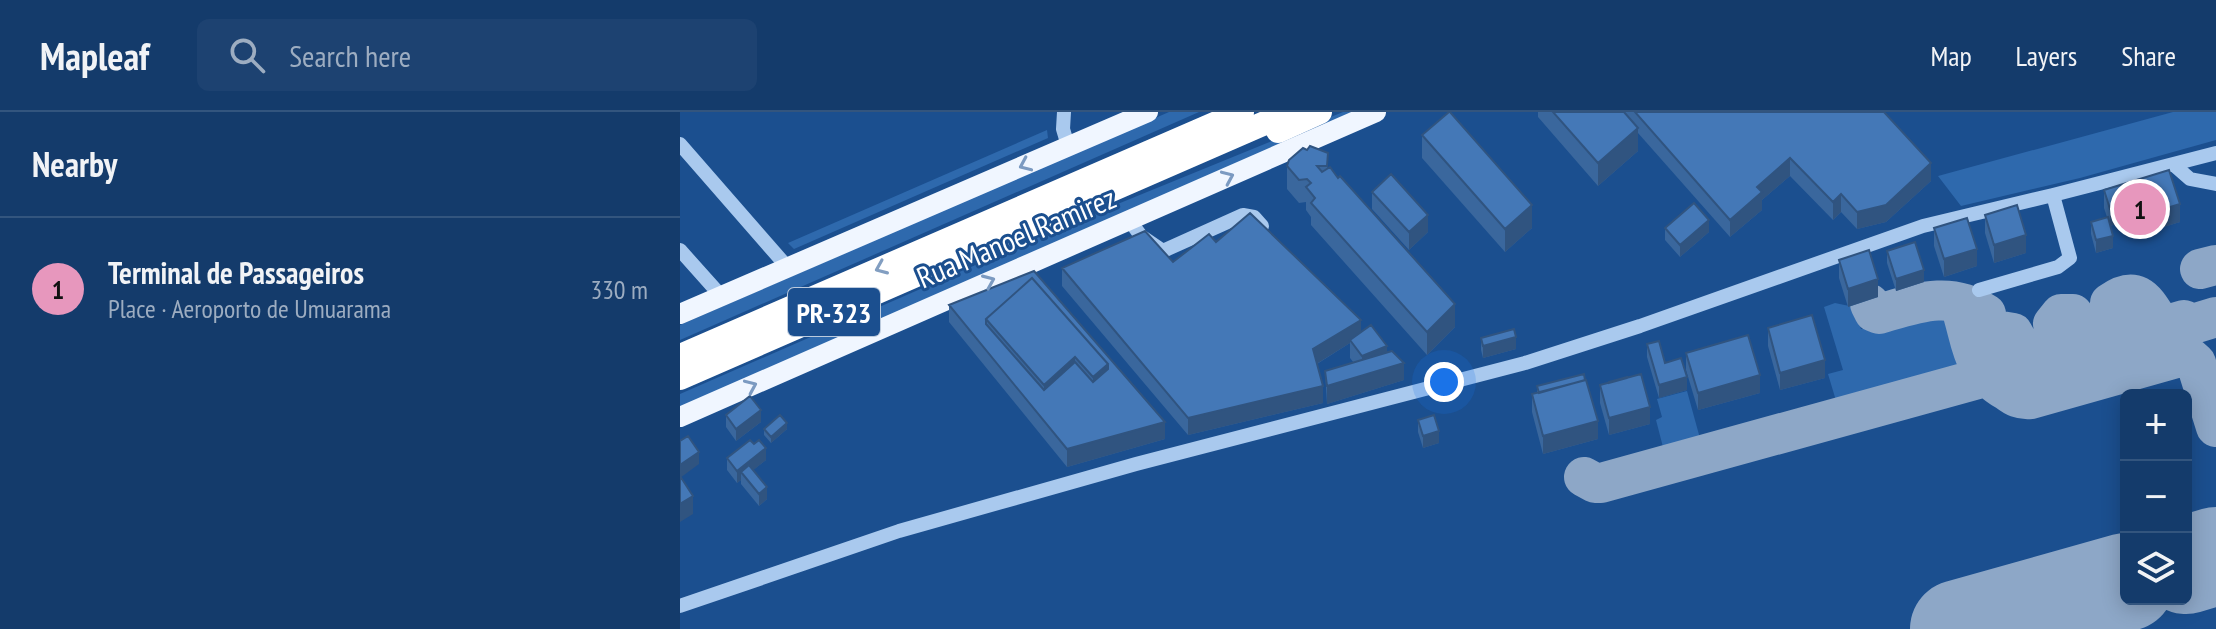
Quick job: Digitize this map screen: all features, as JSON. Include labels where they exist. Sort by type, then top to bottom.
[{"type":"highway","name":"PR-323","points":[[680,356],[1242,112]]},
{"type":"highway","name":"PR-323","points":[[680,378],[1290,112]]},
{"type":"highway","points":[[1136,180],[1206,163],[1320,112]]},
{"type":"main road","points":[[680,314],[1148,112]]},
{"type":"main road","name":"Rua Manoel Ramirez","points":[[680,417],[1376,112]]},
{"type":"street","points":[[1064,112],[1063,129],[1068,146]]},
{"type":"street","points":[[680,144],[789,269]]},
{"type":"street","points":[[680,606],[899,531],[1136,464],[1525,363],[1640,326],[1923,226],[2216,153]]},
{"type":"street","points":[[2174,165],[2190,179],[2216,184]]},
{"type":"street","points":[[1979,290],[2058,267],[2070,258],[2053,195]]},
{"type":"street","points":[[1130,221],[1141,236],[1163,251],[1243,215],[1254,217],[1275,241]]},
{"type":"street","points":[[680,250],[722,297]]},
{"type":"shaded area","points":[[1169,112],[1199,112],[680,340],[680,325]]},
{"type":"shaded area","points":[[1343,112],[1354,112],[680,408],[680,394],[1076,221]]},
{"type":"shaded area","points":[[2173,112],[2216,112],[2216,140],[2080,178],[1961,206],[1938,176]]},
{"type":"shaded area","points":[[1047,130],[1048,138],[794,249],[788,243]]},
{"type":"shaded area","points":[[1835,303],[1854,307],[1861,329],[1946,307],[1955,319],[1968,366],[1837,404],[1828,374],[1843,370],[1824,307]]},
{"type":"shaded area","points":[[1687,391],[1701,442],[1664,451],[1656,420],[1662,417],[1657,399]]},
{"type":"building","points":[[1449,112],[1532,205],[1505,229],[1422,135]]},
{"type":"building","points":[[1553,112],[1624,112],[1638,128],[1598,163]]},
{"type":"building","points":[[1635,112],[1884,112],[1931,163],[1886,205],[1857,212],[1841,194],[1833,202],[1790,158],[1757,187],[1762,192],[1730,220]]},
{"type":"building","points":[[1310,146],[1328,153],[1327,166],[1317,166],[1322,172],[1330,167],[1338,178],[1340,176],[1455,304],[1427,332],[1311,203],[1315,198],[1306,187],[1311,183],[1307,179],[1299,180],[1287,166],[1289,160]]},
{"type":"building","points":[[2169,170],[2180,204],[2144,215],[2139,200],[2132,203],[2134,212],[2126,214],[2123,204],[2110,209],[2104,190]]},
{"type":"building","points":[[1391,174],[1428,215],[1409,232],[1372,192]]},
{"type":"building","points":[[1694,203],[1709,220],[1680,245],[1665,228]]},
{"type":"building","points":[[2017,205],[2026,235],[1994,245],[1985,215]]},
{"type":"building","points":[[1250,213],[1361,320],[1313,349],[1323,386],[1188,418],[1062,268],[1145,231],[1173,262],[1209,234],[1216,242]]},
{"type":"building","points":[[2108,217],[2113,236],[2096,240],[2091,222]]},
{"type":"building","points":[[1967,218],[1977,249],[1944,259],[1934,228]]},
{"type":"building","points":[[1915,242],[1924,270],[1896,279],[1887,251]]},
{"type":"building","points":[[1869,250],[1878,279],[1848,289],[1839,260]]},
{"type":"building","points":[[1034,271],[1165,422],[1067,449],[949,305]],"holes":[[[1032,278],[1108,364],[1108,369],[1093,382],[1075,362],[1044,390],[986,324],[986,319]]]},
{"type":"building","points":[[1032,278],[1108,364],[1093,377],[1075,357],[1044,385],[986,319]]},
{"type":"building","points":[[1812,315],[1825,360],[1780,373],[1768,328]]},
{"type":"building","points":[[1371,325],[1387,346],[1362,356],[1350,340]]},
{"type":"building","points":[[1514,329],[1516,337],[1483,346],[1481,338]]},
{"type":"building","points":[[1748,335],[1760,375],[1698,393],[1686,353]]},
{"type":"building","points":[[1659,341],[1665,363],[1681,358],[1687,377],[1659,385],[1647,344]]},
{"type":"building","points":[[1392,351],[1404,363],[1327,386],[1325,371]]},
{"type":"building","points":[[1584,374],[1585,380],[1539,393],[1537,386]]},
{"type":"building","points":[[1641,374],[1650,407],[1609,418],[1600,385]]},
{"type":"building","points":[[1586,380],[1598,421],[1543,436],[1532,394]]},
{"type":"building","points":[[750,396],[761,410],[736,429],[726,415]]},
{"type":"building","points":[[780,415],[787,423],[771,437],[764,429]]},
{"type":"building","points":[[1434,415],[1439,431],[1423,436],[1418,420]]},
{"type":"building","points":[[688,436],[699,452],[680,465],[680,441]]},
{"type":"building","points":[[750,440],[754,444],[759,440],[766,448],[737,471],[727,458]]},
{"type":"building","points":[[749,465],[767,487],[759,494],[741,472]]},
{"type":"building","points":[[680,476],[693,496],[680,504]]},
{"type":"taxiway","points":[[2200,269],[2216,265]]},
{"type":"taxiway","points":[[2115,362],[2114,348],[2119,339],[2110,303],[2120,297],[2134,295],[2145,302],[2159,322]]},
{"type":"taxiway","points":[[1870,304],[1879,314],[1933,301],[1959,302],[1986,314]]},
{"type":"taxiway","points":[[1962,311],[1980,366],[1995,383],[2015,396],[2031,399],[2187,355],[2196,363],[2216,427]]},
{"type":"taxiway","points":[[2062,342],[2053,324],[2061,314],[2073,314],[2087,360],[2086,375]]},
{"type":"taxiway","points":[[1584,477],[1601,483],[2184,320],[2193,324],[2216,317]]},
{"type":"taxiway","points":[[1993,336],[2001,331],[2013,333],[2019,344],[2017,355]]},
{"type":"taxiway","points":[[2209,558],[2216,553]]},
{"type":"runway","points":[[2192,563],[2216,556]]},
{"type":"runway","points":[[1959,629],[2120,584]]},
{"type":"place","name":"Terminal de Passageiros","points":[[2140,209]]}]
